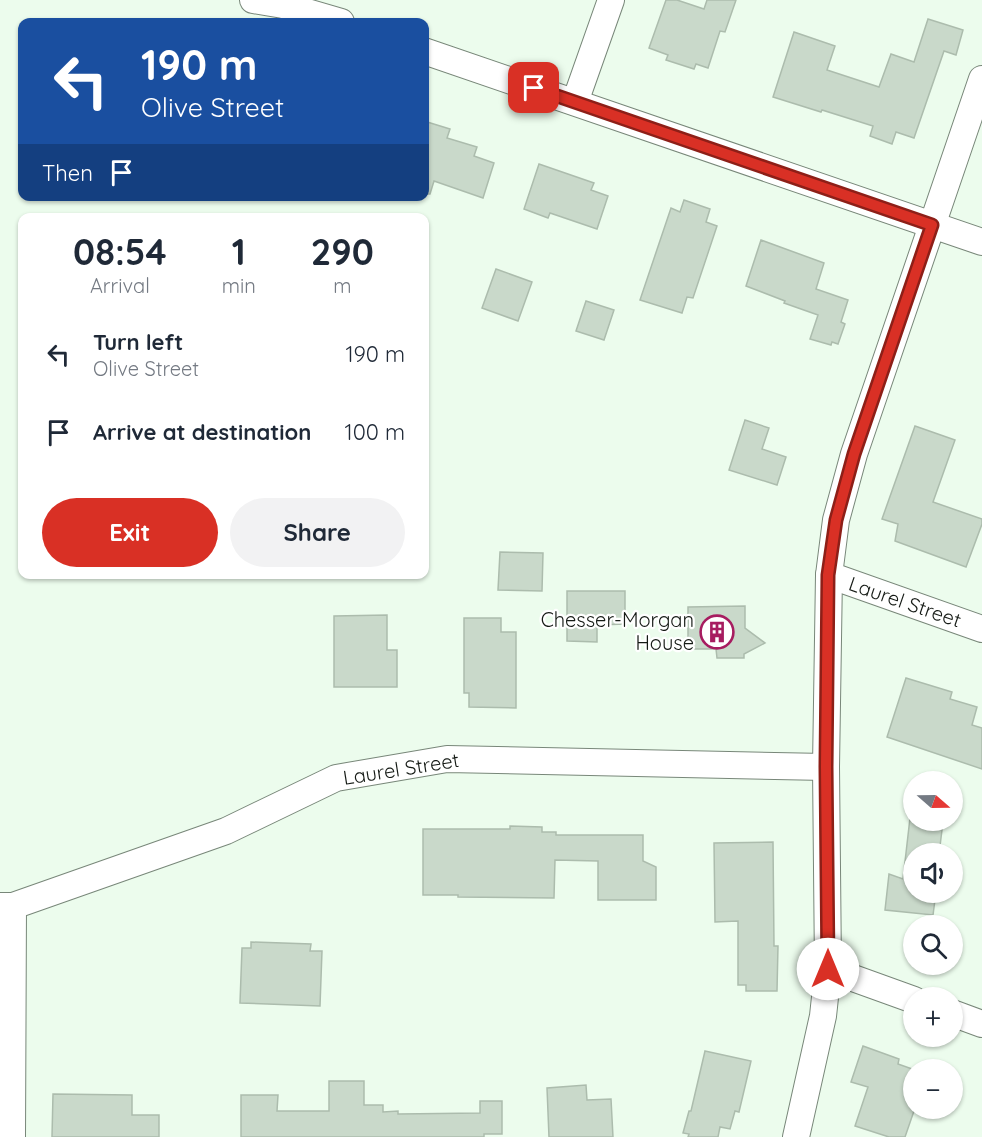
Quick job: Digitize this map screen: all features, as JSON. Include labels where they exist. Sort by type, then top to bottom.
[{"type":"street","points":[[253,0],[283,5],[327,18]]},
{"type":"street","points":[[574,102],[611,0]]},
{"type":"street","points":[[429,53],[982,242]]},
{"type":"street","points":[[796,1137],[823,1016],[828,969],[826,767],[828,575],[836,520],[854,454],[982,79]]},
{"type":"street","name":"Laurel Street","points":[[828,575],[982,629]]},
{"type":"street","name":"Laurel Street","points":[[6,906],[226,831],[336,778],[447,759],[826,767]]},
{"type":"street","points":[[6,906],[12,1137]]},
{"type":"street","points":[[828,969],[903,996]]},
{"type":"street","points":[[963,1017],[982,1024]]},
{"type":"building","points":[[666,0],[677,0],[704,9],[707,0],[736,0],[725,32],[720,31],[708,68],[696,64],[694,69],[666,60],[668,55],[649,48]]},
{"type":"building","points":[[928,19],[963,30],[956,55],[944,51],[914,138],[896,132],[892,144],[870,136],[873,126],[773,97],[794,32],[835,46],[827,70],[879,87],[891,54],[914,62]]},
{"type":"building","points":[[429,123],[450,129],[447,138],[477,147],[474,156],[494,163],[483,198],[434,181],[430,194]]},
{"type":"building","points":[[539,164],[594,183],[591,190],[608,196],[597,229],[550,213],[548,218],[524,209]]},
{"type":"building","points":[[684,200],[710,209],[706,222],[717,226],[693,298],[687,297],[682,313],[640,300],[671,208],[680,212]]},
{"type":"building","points":[[761,240],[824,263],[816,289],[848,300],[841,322],[845,324],[838,344],[832,342],[831,345],[810,339],[818,315],[746,286]]},
{"type":"building","points":[[496,269],[532,282],[518,321],[482,308]]},
{"type":"building","points":[[586,301],[614,310],[604,340],[576,331]]},
{"type":"building","points":[[745,420],[769,428],[762,449],[786,457],[777,485],[729,470]]},
{"type":"building","points":[[915,426],[955,440],[933,502],[982,519],[966,567],[895,541],[898,524],[882,519]]},
{"type":"building","points":[[500,552],[543,553],[542,591],[498,590]]},
{"type":"building","points":[[567,591],[625,591],[625,624],[597,625],[597,642],[567,641]]},
{"type":"building","name":"Chesser-Morgan House","points":[[745,606],[745,628],[765,643],[744,654],[744,658],[717,658],[716,649],[688,649],[688,607]]},
{"type":"building","points":[[387,615],[387,650],[397,650],[397,687],[334,687],[334,616]]},
{"type":"building","points":[[464,618],[501,618],[501,632],[516,632],[516,708],[469,707],[469,693],[464,693]]},
{"type":"building","points":[[906,678],[952,692],[950,699],[977,707],[972,725],[982,728],[982,769],[887,737]]},
{"type":"building","points":[[510,826],[542,827],[542,832],[556,832],[556,835],[643,835],[643,861],[656,867],[656,900],[598,900],[598,861],[555,860],[554,898],[423,895],[423,829],[510,829]]},
{"type":"building","points":[[909,831],[942,831],[940,843],[907,843]]},
{"type":"building","points":[[773,842],[774,946],[778,946],[777,991],[746,991],[746,985],[738,985],[738,921],[715,922],[714,843]]},
{"type":"building","points":[[889,874],[903,879],[903,903],[935,903],[933,915],[885,910]]},
{"type":"building","points":[[251,942],[311,944],[310,951],[322,951],[320,1006],[240,1003],[242,948],[251,948]]},
{"type":"building","points":[[863,1046],[899,1059],[898,1064],[903,1066],[903,1119],[911,1119],[905,1137],[889,1137],[855,1126],[868,1087],[851,1082]]},
{"type":"building","points":[[705,1051],[751,1061],[739,1112],[735,1111],[730,1129],[720,1127],[718,1137],[688,1137],[689,1134],[683,1133],[689,1111],[691,1111]]},
{"type":"building","points":[[329,1081],[364,1081],[364,1105],[383,1105],[383,1112],[398,1111],[398,1114],[480,1113],[480,1101],[502,1101],[502,1134],[484,1134],[484,1137],[241,1137],[241,1095],[278,1095],[277,1111],[329,1111]]},
{"type":"building","points":[[586,1085],[587,1100],[611,1099],[613,1137],[549,1137],[547,1088]]},
{"type":"building","points":[[53,1094],[132,1095],[132,1115],[159,1115],[159,1137],[52,1137]]},
{"type":"place","name":"Chesser-Morgan House","points":[[717,632]]},
{"type":"route","points":[[534,88],[932,225],[854,454],[836,520],[828,575],[826,767],[828,969]]}]
